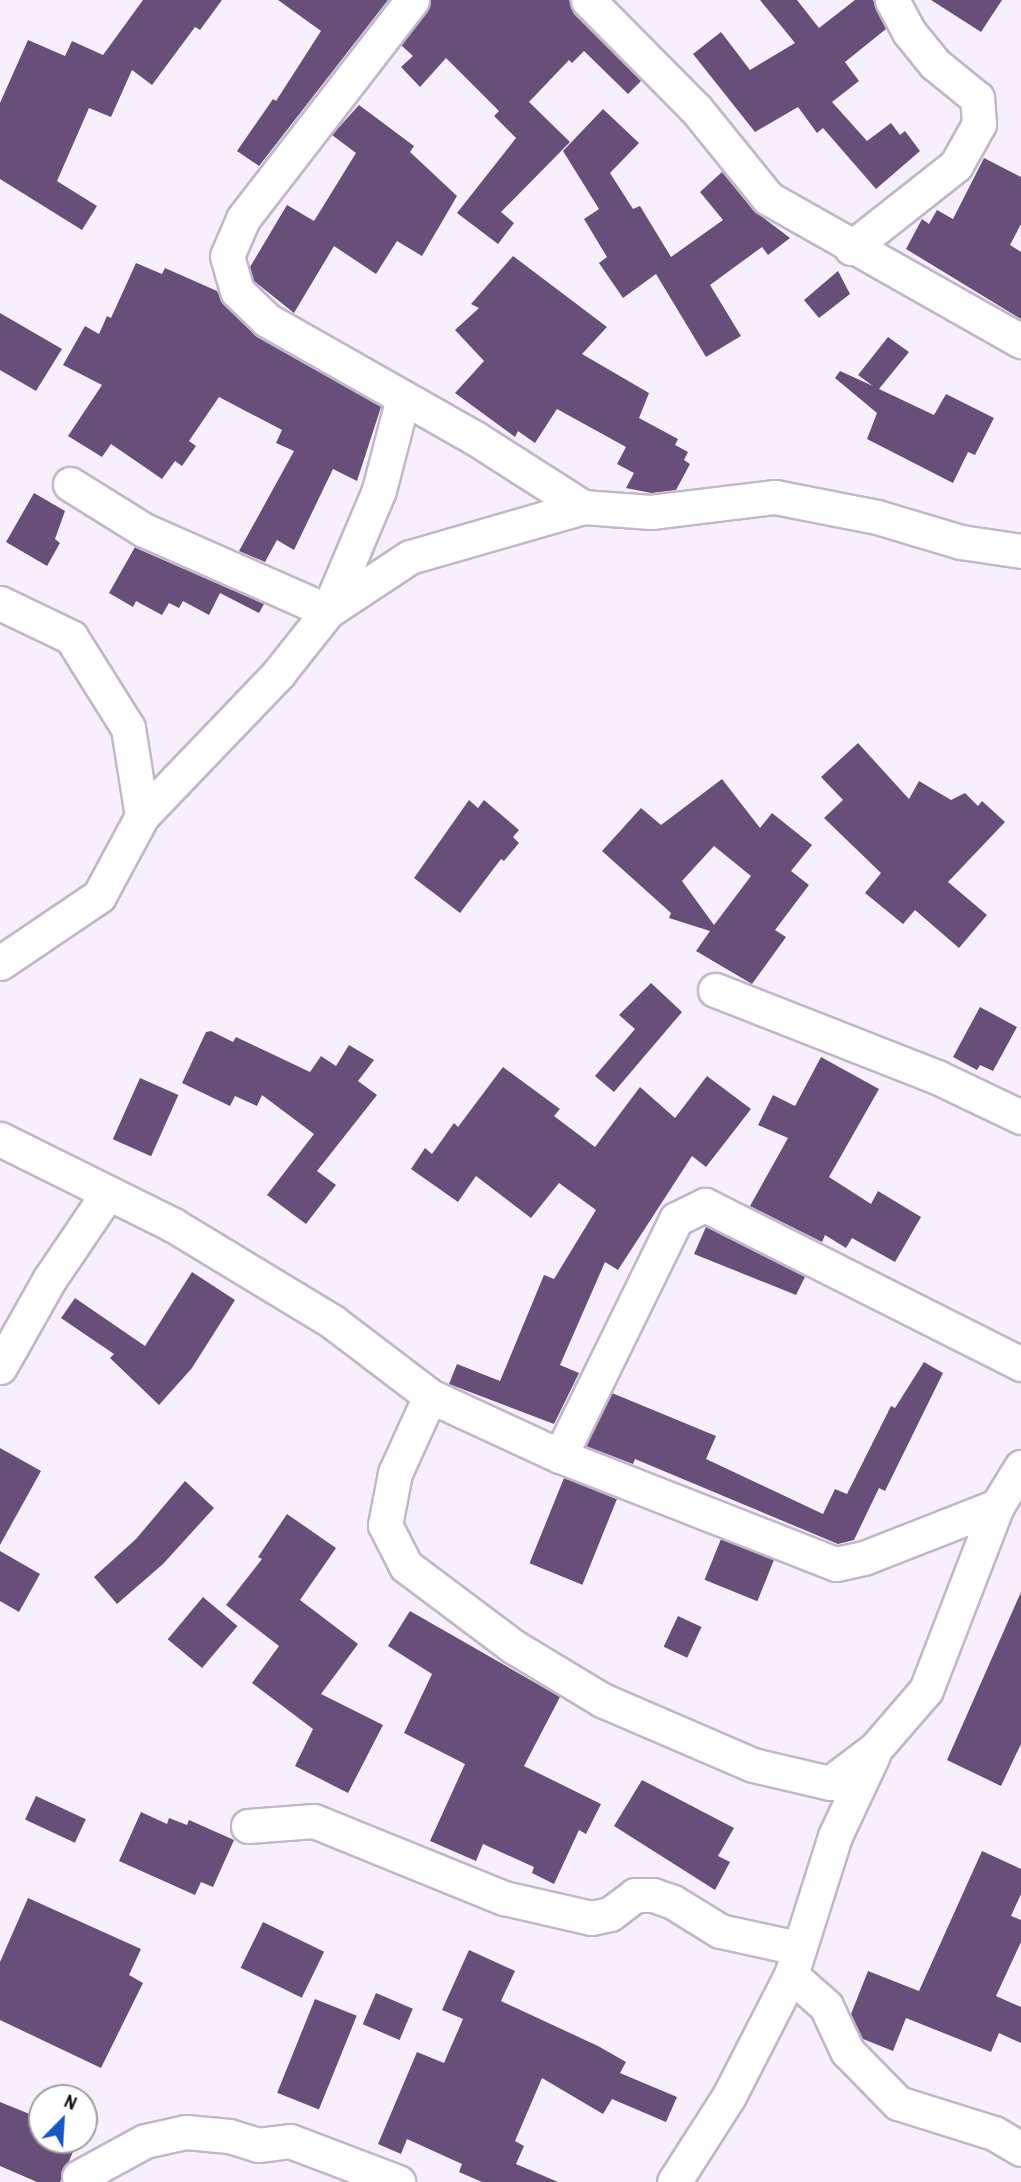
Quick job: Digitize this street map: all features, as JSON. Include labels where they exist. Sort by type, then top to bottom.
[{"type":"street","points":[[412,0],[243,219],[227,256],[237,291],[267,320],[403,398],[583,507]]},
{"type":"street","points":[[588,0],[695,109],[768,198],[851,248],[1021,341]]},
{"type":"street","points":[[851,248],[956,165],[979,124],[977,98],[935,64],[892,0]]},
{"type":"street","points":[[0,963],[99,896],[142,816],[278,674],[328,611],[379,490],[403,398]]},
{"type":"street","points":[[70,484],[144,530],[328,611]]},
{"type":"street","points":[[328,611],[410,557],[583,507],[651,512],[775,497],[877,517],[961,542],[1021,551]]},
{"type":"street","points":[[0,603],[71,637],[128,728],[142,816]]},
{"type":"street","points":[[715,990],[937,1077],[1021,1117]]},
{"type":"street","points":[[0,1139],[173,1225],[333,1321],[430,1396],[560,1456],[836,1564],[914,1540],[997,1506]]},
{"type":"street","points":[[0,1367],[49,1280],[108,1193]]},
{"type":"street","points":[[560,1456],[676,1219],[705,1205],[1021,1364]]},
{"type":"street","points":[[430,1396],[395,1473],[385,1525],[406,1566],[514,1647],[602,1700],[753,1765],[830,1783],[875,1749],[926,1690],[997,1506],[1021,1467]]},
{"type":"street","points":[[674,2182],[729,2096],[794,1961],[835,1836],[875,1749]]},
{"type":"street","points":[[248,1826],[314,1821],[504,1898],[591,1918],[610,1914],[635,1895],[653,1895],[673,1902],[720,1931],[794,1961],[826,2006],[847,2051],[898,2103],[994,2133],[1021,2150]]},
{"type":"street","points":[[79,2177],[145,2141],[186,2132],[229,2136],[258,2145],[290,2141],[398,2182]]},
{"type":"building","points":[[143,0],[222,0],[200,30],[195,27],[152,85],[132,70],[111,117],[89,108],[57,181],[97,206],[82,230],[0,179],[0,103],[28,40],[65,56],[72,41],[103,55]]},
{"type":"building","points":[[278,0],[388,0],[259,166],[237,151],[273,99],[276,101],[321,31]]},
{"type":"building","points":[[431,0],[569,0],[574,14],[641,81],[628,94],[584,51],[572,63],[569,60],[529,102],[570,142],[501,212],[514,223],[498,244],[457,213],[516,138],[494,116],[499,111],[446,58],[420,87],[401,67],[413,56],[401,45]]},
{"type":"building","points":[[760,0],[797,0],[819,28],[855,0],[873,0],[886,29],[845,62],[859,81],[832,102],[867,141],[891,123],[900,135],[905,131],[920,151],[876,189],[823,128],[817,133],[798,107],[755,132],[693,54],[721,32],[750,70],[795,43]]},
{"type":"building","points":[[931,0],[1002,0],[981,32]]},
{"type":"building","points":[[359,105],[414,146],[410,152],[457,196],[422,256],[397,241],[376,274],[334,246],[294,313],[254,281],[250,267],[287,205],[314,221],[356,153],[332,135]]},
{"type":"building","points":[[603,109],[639,143],[610,173],[633,209],[640,206],[671,257],[723,220],[700,192],[722,172],[753,210],[790,238],[768,255],[762,247],[710,285],[741,336],[706,357],[656,274],[623,298],[599,263],[607,257],[584,219],[599,209],[563,151]]},
{"type":"building","points":[[984,158],[1021,177],[1021,224],[1010,245],[1021,252],[1021,319],[906,249],[922,219],[929,224],[937,210],[953,219]]},
{"type":"building","points":[[513,256],[607,327],[582,354],[649,393],[639,418],[678,439],[675,445],[688,452],[684,460],[690,464],[676,490],[651,493],[626,488],[634,473],[617,464],[626,447],[557,409],[535,443],[518,431],[515,437],[455,393],[484,361],[455,330],[479,308],[471,304]]},
{"type":"building","points":[[136,263],[162,274],[165,268],[217,291],[224,305],[257,337],[381,407],[357,481],[333,469],[294,550],[277,540],[265,562],[239,551],[294,451],[276,443],[282,430],[219,397],[189,441],[196,446],[182,466],[175,461],[162,479],[111,444],[102,457],[68,436],[102,385],[63,365],[85,326],[99,334],[107,316],[111,318]]},
{"type":"building","points":[[838,271],[850,294],[819,318],[804,300]]},
{"type":"building","points":[[0,313],[62,349],[36,391],[0,370]]},
{"type":"building","points":[[888,337],[909,352],[879,389],[934,415],[946,394],[994,418],[975,455],[968,452],[953,483],[867,439],[877,413],[835,378],[840,371],[873,386],[858,375]]},
{"type":"building","points":[[34,493],[65,511],[55,539],[60,543],[47,566],[6,542]]},
{"type":"building","points":[[135,547],[264,604],[259,613],[220,593],[209,615],[183,601],[179,608],[169,603],[162,615],[136,601],[133,607],[109,593]]},
{"type":"building","points":[[858,743],[909,799],[919,781],[951,800],[965,793],[978,806],[982,801],[1005,822],[948,882],[987,915],[959,948],[915,910],[903,924],[865,893],[881,873],[824,818],[843,800],[821,777]]},
{"type":"building","points":[[722,779],[760,828],[772,813],[812,845],[791,871],[809,885],[775,930],[786,937],[752,984],[696,951],[710,931],[669,918],[671,913],[602,851],[641,808],[661,825]],"holes":[[[714,846],[751,876],[714,925],[682,881]]]},
{"type":"building","points":[[469,800],[478,808],[484,800],[519,830],[513,837],[519,843],[504,861],[501,859],[460,913],[414,878]]},
{"type":"building","points":[[651,983],[682,1012],[614,1092],[595,1076],[635,1029],[619,1015]]},
{"type":"building","points":[[980,1007],[1017,1027],[993,1071],[980,1065],[977,1070],[953,1057]]},
{"type":"building","points":[[211,1031],[233,1042],[236,1037],[310,1072],[321,1056],[336,1066],[349,1045],[374,1060],[358,1081],[377,1095],[317,1171],[336,1185],[306,1224],[267,1195],[314,1134],[262,1095],[257,1106],[235,1096],[230,1106],[182,1083],[206,1032]]},
{"type":"building","points":[[821,1057],[879,1089],[829,1177],[871,1204],[878,1191],[921,1217],[895,1262],[852,1238],[846,1248],[825,1235],[822,1242],[750,1206],[788,1138],[758,1125],[773,1095],[795,1106]]},
{"type":"building","points":[[503,1067],[560,1109],[554,1116],[595,1147],[640,1087],[675,1118],[707,1076],[751,1109],[706,1167],[692,1156],[618,1270],[605,1262],[560,1365],[579,1373],[554,1424],[449,1384],[457,1364],[500,1381],[544,1275],[554,1279],[596,1210],[559,1183],[531,1218],[476,1176],[458,1202],[411,1169],[425,1148],[432,1154],[454,1123],[458,1127]]},
{"type":"building","points":[[140,1078],[178,1095],[151,1156],[113,1139]]},
{"type":"building","points":[[706,1227],[805,1277],[796,1295],[694,1254]]},
{"type":"building","points":[[192,1272],[235,1300],[192,1368],[159,1405],[110,1358],[114,1354],[61,1318],[75,1298],[145,1346]]},
{"type":"building","points":[[924,1362],[943,1373],[885,1491],[879,1488],[854,1540],[838,1544],[635,1459],[633,1464],[586,1446],[612,1393],[716,1436],[706,1459],[823,1514],[835,1489],[847,1494],[891,1406],[895,1408]]},
{"type":"building","points":[[0,1448],[41,1471],[0,1545]]},
{"type":"building","points":[[564,1478],[617,1499],[582,1585],[530,1563]]},
{"type":"building","points":[[185,1481],[214,1508],[163,1564],[117,1604],[94,1577],[136,1539]]},
{"type":"building","points":[[287,1514],[336,1548],[300,1600],[358,1644],[321,1694],[383,1725],[348,1793],[295,1766],[313,1729],[252,1683],[279,1646],[226,1605],[262,1559],[258,1557]]},
{"type":"building","points":[[721,1539],[774,1560],[757,1601],[705,1580]]},
{"type":"building","points":[[0,1551],[40,1574],[19,1612],[0,1601]]},
{"type":"building","points":[[1021,1592],[1021,1744],[1001,1786],[947,1760]]},
{"type":"building","points":[[203,1597],[237,1626],[202,1668],[168,1639]]},
{"type":"building","points":[[410,1611],[560,1697],[524,1766],[601,1804],[586,1834],[579,1830],[554,1884],[532,1873],[534,1867],[483,1844],[476,1861],[430,1841],[465,1764],[404,1733],[432,1674],[388,1646]]},
{"type":"building","points":[[678,1616],[702,1627],[687,1658],[664,1647]]},
{"type":"building","points":[[642,1780],[734,1828],[718,1856],[730,1862],[715,1890],[614,1826]]},
{"type":"building","points":[[36,1796],[86,1819],[75,1843],[25,1820]]},
{"type":"building","points":[[141,1812],[167,1824],[169,1818],[187,1825],[189,1820],[234,1840],[213,1887],[201,1882],[195,1895],[119,1861]]},
{"type":"building","points":[[982,1851],[1021,1869],[1021,1894],[1011,1916],[1021,1920],[1021,1942],[996,1996],[1021,2007],[1021,2043],[999,2033],[991,2052],[906,2018],[893,2051],[863,2039],[851,2014],[868,1971],[919,1991]]},
{"type":"building","points":[[28,1898],[141,1949],[129,1975],[143,1983],[101,2068],[0,2020],[0,1962]]},
{"type":"building","points":[[263,1922],[324,1952],[302,1998],[241,1968]]},
{"type":"building","points":[[469,1950],[515,1971],[501,2001],[598,2046],[626,2062],[620,2073],[677,2097],[666,2122],[612,2099],[603,2114],[542,2078],[515,2141],[524,2146],[516,2164],[558,2182],[482,2182],[459,2172],[462,2164],[407,2139],[401,2154],[378,2144],[417,2052],[444,2063],[463,2019],[442,2010]]},
{"type":"building","points":[[376,1993],[413,2009],[400,2040],[363,2024]]},
{"type":"building","points":[[315,1999],[357,2016],[319,2110],[277,2093]]},
{"type":"building","points":[[0,2102],[28,2113],[28,2154],[72,2154],[60,2182],[37,2182],[0,2166]]}]
